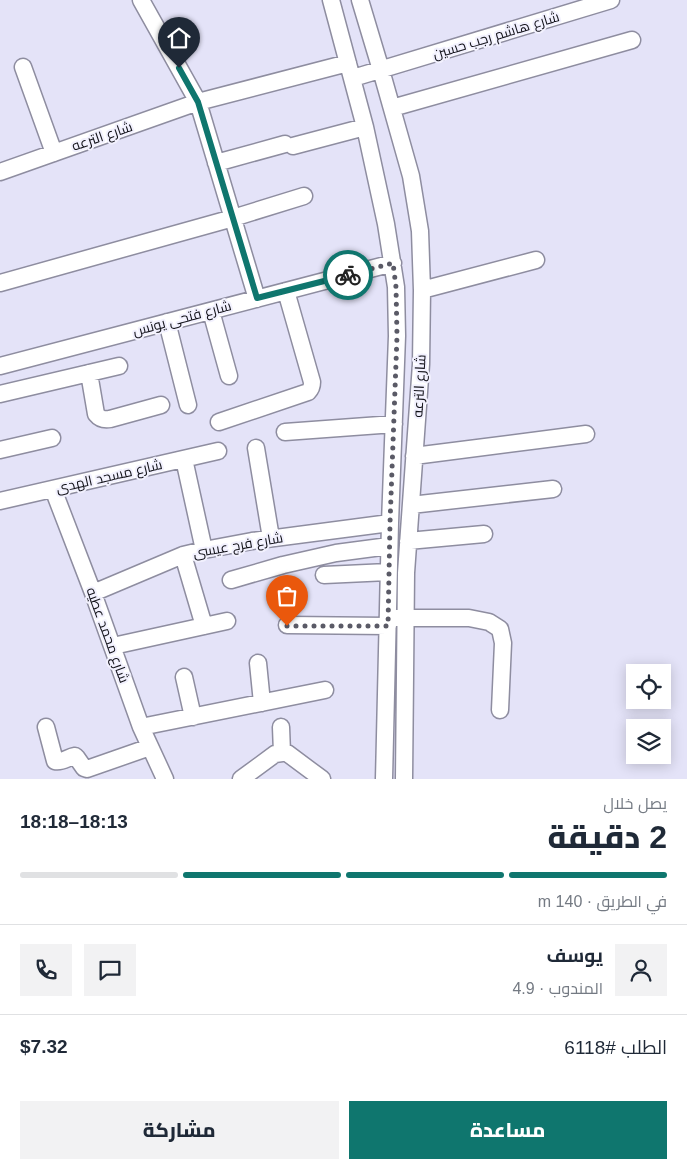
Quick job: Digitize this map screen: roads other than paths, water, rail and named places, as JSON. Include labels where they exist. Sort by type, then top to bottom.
[{"type":"street","points":[[141,0],[198,102],[257,298]]},
{"type":"street","name":"شارع الترعه","points":[[331,0],[365,127],[386,224],[396,287],[397,336],[388,572],[384,779]]},
{"type":"street","name":"شارع الترعه","points":[[360,0],[382,70],[411,176],[420,231],[422,290],[421,364],[406,573],[404,779]]},
{"type":"street","name":"شارع هاشم رجب حسين","points":[[351,70],[382,70],[564,7],[611,0]]},
{"type":"street","points":[[392,108],[632,40]]},
{"type":"street","points":[[23,67],[54,153]]},
{"type":"street","name":"شارع الترعه","points":[[0,172],[198,102],[351,70]]},
{"type":"street","points":[[216,163],[365,127]]},
{"type":"street","points":[[0,283],[233,218],[304,196]]},
{"type":"street","points":[[422,290],[536,260]]},
{"type":"street","name":"شارع فتحى يونس","points":[[0,366],[393,263]]},
{"type":"street","points":[[219,422],[311,390],[312,382],[286,291]]},
{"type":"street","points":[[211,311],[229,376]]},
{"type":"street","points":[[166,322],[188,405]]},
{"type":"street","points":[[0,394],[119,366]]},
{"type":"street","points":[[89,373],[96,414],[100,418],[110,419],[161,405]]},
{"type":"street","points":[[285,432],[394,424]]},
{"type":"street","points":[[414,456],[586,434]]},
{"type":"street","points":[[0,450],[52,438]]},
{"type":"street","points":[[256,448],[270,538]]},
{"type":"street","name":"شارع مسجد الهدى","points":[[0,501],[218,451]]},
{"type":"street","points":[[184,459],[204,550]]},
{"type":"street","name":"شارع محمد عطيه","points":[[53,489],[113,646],[141,727],[165,779]]},
{"type":"street","points":[[411,506],[553,490]]},
{"type":"street","name":"شارع فرج عيسى","points":[[93,593],[183,555],[204,550],[270,538],[390,523]]},
{"type":"street","points":[[408,541],[484,534]]},
{"type":"street","points":[[232,580],[283,564],[336,553],[389,546]]},
{"type":"street","points":[[183,555],[204,626]]},
{"type":"street","points":[[324,575],[388,572]]},
{"type":"street","points":[[287,626],[388,622],[406,618],[469,618],[489,622],[500,628],[503,643],[500,710]]},
{"type":"street","points":[[113,646],[227,621]]},
{"type":"street","points":[[258,663],[262,703]]},
{"type":"street","points":[[184,677],[193,717]]},
{"type":"street","points":[[141,727],[325,690]]},
{"type":"street","points":[[46,727],[55,761],[58,762],[75,756],[84,768],[88,769],[150,747]]},
{"type":"street","points":[[281,727],[282,753]]},
{"type":"street","points":[[241,779],[276,754],[282,753],[287,753],[322,779]]}]
